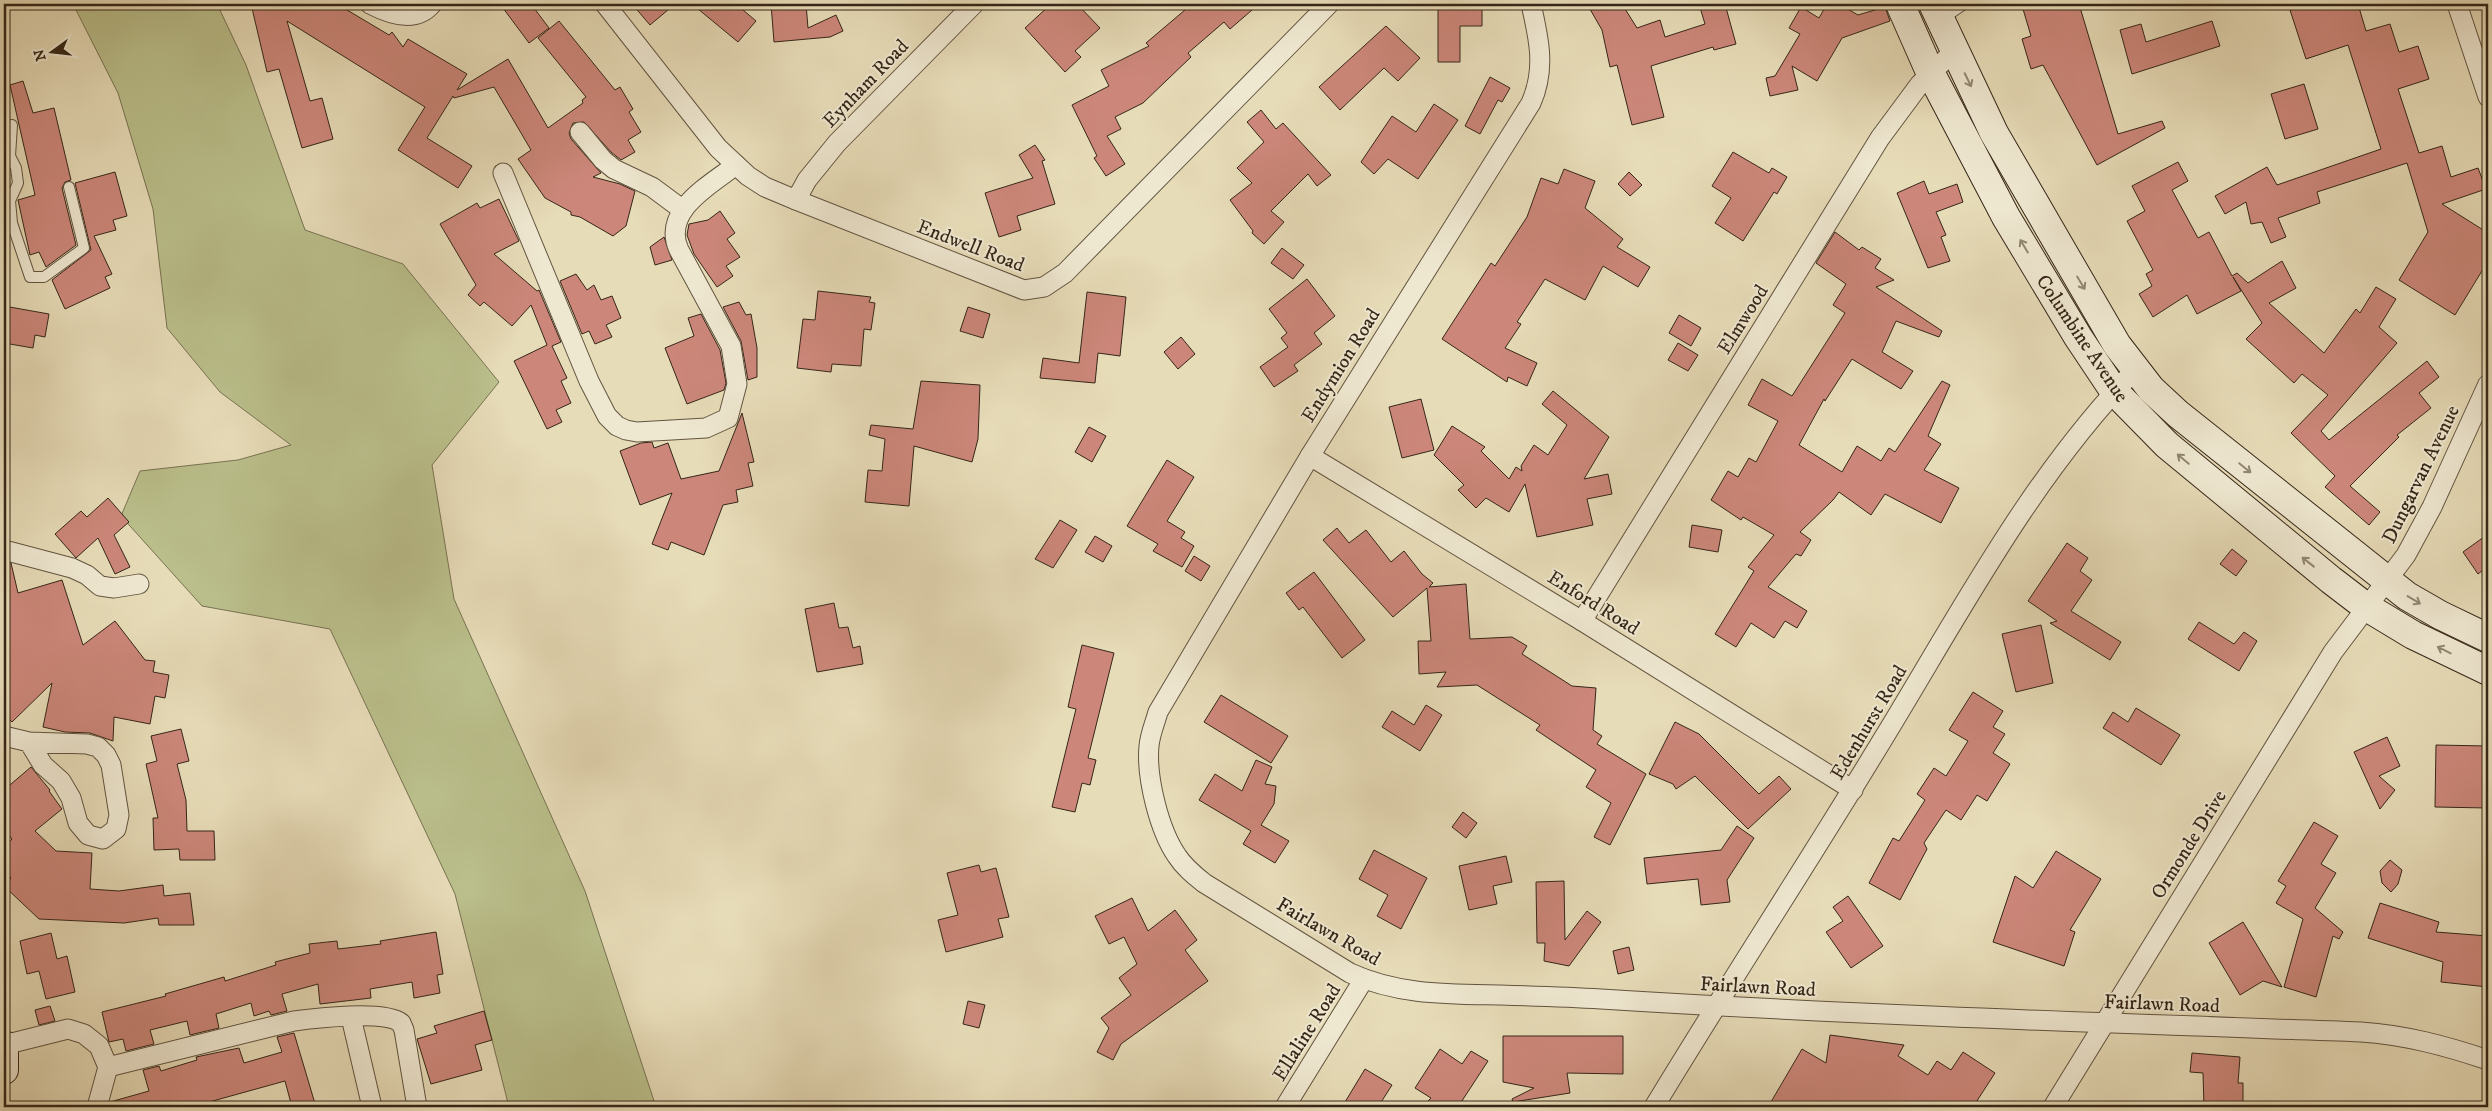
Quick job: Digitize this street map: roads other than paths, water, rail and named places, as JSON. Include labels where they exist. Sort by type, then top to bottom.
[{"type":"main road","name":"Columbine Avenue","points":[[1900,4],[1930,72],[2006,217],[2078,337],[2114,391],[2167,445],[2299,555],[2365,606],[2413,635],[2488,671]]},
{"type":"main road","name":"Columbine Avenue","points":[[1937,12],[1954,51],[2022,182],[2117,345],[2135,370],[2178,414],[2386,580],[2440,616],[2488,638]]},
{"type":"main road","points":[[4,1045],[4,1070]]},
{"type":"street","points":[[370,4],[399,16],[410,16],[421,14],[432,4]]},
{"type":"street","name":"Endwell Road","points":[[605,4],[698,124],[736,165],[765,187],[1024,290],[1044,287],[1065,273],[1329,4]]},
{"type":"street","name":"Eynham Road","points":[[796,200],[807,180],[837,143],[974,4]]},
{"type":"street","name":"Endymion Road","points":[[1149,746],[1158,712],[1168,695],[1310,456],[1531,103],[1538,87],[1541,67],[1540,50],[1531,4]]},
{"type":"street","points":[[2457,4],[2488,97]]},
{"type":"street","name":"Elmwood","points":[[1582,621],[1880,138],[1906,99],[1930,72],[1954,51]]},
{"type":"street","points":[[580,132],[603,160],[614,169],[652,187],[683,210]]},
{"type":"street","points":[[503,173],[588,381],[607,416],[626,430],[638,432],[706,428],[728,418],[737,384],[731,346],[676,242],[675,227],[683,210],[698,194],[736,165]]},
{"type":"street","name":"Edenhurst Road","points":[[1654,1107],[1715,1006],[1754,949],[1995,555],[2069,445],[2114,391],[2135,370]]},
{"type":"street","name":"Dungarvan Avenue","points":[[2365,606],[2406,554],[2421,530],[2488,384]]},
{"type":"street","name":"Enford Road","points":[[1310,456],[1582,621],[1852,790]]},
{"type":"street","points":[[4,550],[72,568],[87,575],[100,586],[114,588],[139,584]]},
{"type":"street","name":"Ormonde Drive","points":[[2053,1107],[2325,665],[2365,606]]},
{"type":"street","points":[[4,736],[29,742],[87,744],[98,747],[106,755],[111,765],[119,815],[116,830],[103,839],[88,835],[78,824],[70,798],[61,781],[44,765],[29,742]]},
{"type":"street","name":"Fairlawn Road","points":[[1149,746],[1151,776],[1160,818],[1177,856],[1189,871],[1204,883],[1331,962],[1364,980],[1410,992],[1546,996],[1715,1006],[2104,1024],[2394,1035],[2423,1040],[2488,1060]]},
{"type":"street","name":"Ellaline Road","points":[[1285,1107],[1364,980]]},
{"type":"street","points":[[108,1068],[294,1021],[318,1018],[388,1016],[401,1023],[417,1107]]},
{"type":"street","points":[[351,1017],[372,1107]]},
{"type":"street","points":[[4,1045],[68,1029],[84,1034],[99,1046],[108,1068],[97,1107]]},
{"type":"lane","points":[[1937,12],[1964,4]]},
{"type":"lane","points":[[12,125],[10,156],[16,168],[18,183],[7,200],[12,223],[30,277],[44,277],[84,248],[69,187]]}]
